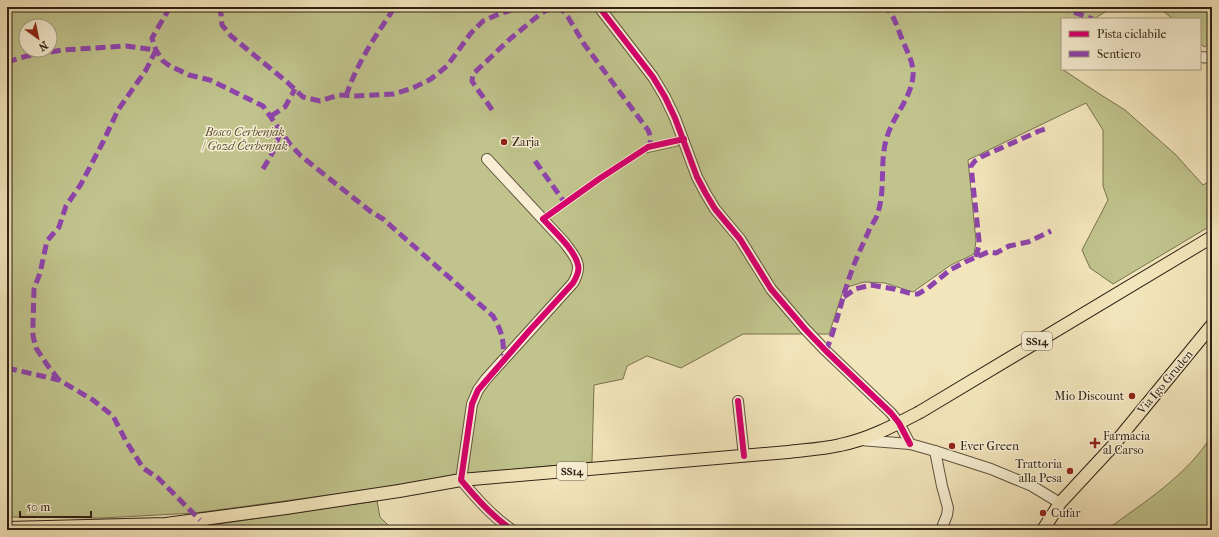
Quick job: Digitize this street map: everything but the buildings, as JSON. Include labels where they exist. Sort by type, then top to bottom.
[{"type":"main road","name":"SS14","points":[[7,528],[166,524],[399,491],[461,480],[810,450],[840,445],[859,440],[899,423],[920,412],[1212,237]]},
{"type":"main road","name":"Via Igo Gruden","points":[[1043,530],[1060,503],[1110,448],[1212,326]]},
{"type":"street","points":[[599,7],[653,77],[675,118],[697,177],[715,209],[740,239],[771,289],[805,330],[891,413],[899,423],[910,444]]},
{"type":"street","points":[[1201,56],[1212,58]]},
{"type":"street","points":[[487,158],[564,242],[579,266],[578,275],[573,283],[478,390],[472,404],[461,480],[477,500],[512,530]]},
{"type":"street","points":[[738,401],[744,456]]},
{"type":"street","points":[[859,440],[910,444],[935,451],[991,469],[1025,483],[1060,503]]},
{"type":"street","points":[[935,451],[948,508],[941,530]]},
{"type":"street","points":[[192,530],[206,519]]},
{"type":"green space","name":"Bosco Cerbenjak / Gozd Čerbenjak","points":[[7,7],[147,7],[158,12],[161,7],[594,7],[658,92],[679,137],[653,143],[646,153],[678,146],[677,142],[688,138],[675,106],[604,7],[1113,7],[1096,18],[1061,18],[1061,70],[1064,70],[1125,110],[1175,154],[1203,185],[1212,180],[1212,225],[1113,284],[1090,268],[1082,250],[1108,200],[1103,186],[1103,130],[1086,103],[968,160],[976,241],[974,254],[951,265],[913,292],[885,283],[864,282],[844,288],[829,334],[743,334],[681,368],[647,356],[627,366],[623,379],[594,385],[592,462],[454,475],[374,489],[195,513],[102,518],[7,517]]},
{"type":"green space","points":[[1158,7],[1212,7],[1212,40],[1205,47],[1201,45],[1201,18],[1172,18]]},
{"type":"green space","points":[[1212,435],[1212,530],[1106,530],[1178,476],[1191,463]]},
{"type":"green space","points":[[377,501],[380,517],[393,530],[159,530],[205,526]]},
{"type":"marked path","points":[[170,7],[152,38],[156,50],[163,61],[189,75],[210,80],[263,106],[289,143],[301,156],[370,211],[383,219],[493,316],[502,336],[504,359]]},
{"type":"marked path","points":[[218,7],[221,14],[222,25],[231,36],[303,97],[320,101],[339,95],[357,96],[394,94],[413,88],[431,79],[447,66],[471,33],[483,21],[518,8]]},
{"type":"marked path","points":[[346,96],[361,61],[395,7]]},
{"type":"marked path","points":[[492,110],[472,81],[473,74],[510,39],[539,15],[545,11],[557,7],[568,17],[584,44],[648,130],[651,139],[648,147]]},
{"type":"marked path","points":[[826,351],[854,265],[877,214],[882,194],[883,156],[887,137],[912,84],[913,71],[911,62],[894,19],[886,7]]},
{"type":"marked path","points":[[1060,7],[1090,18]]},
{"type":"marked path","points":[[7,62],[27,56],[62,50],[126,46],[156,50]]},
{"type":"marked path","points":[[59,380],[36,348],[33,336],[34,289],[40,273],[47,241],[59,227],[66,206],[81,184],[118,110],[146,70],[156,50]]},
{"type":"marked path","points":[[271,116],[285,107],[295,89]]},
{"type":"marked path","points":[[976,257],[979,240],[971,166],[981,157],[1045,129]]},
{"type":"marked path","points":[[263,169],[273,152],[281,130]]},
{"type":"marked path","points":[[535,161],[565,203]]},
{"type":"marked path","points":[[844,297],[855,289],[871,285],[918,294],[950,270],[965,262],[988,252],[996,253],[1009,246],[1028,242],[1051,231]]},
{"type":"marked path","points":[[7,368],[59,380],[93,400],[113,416],[126,441],[143,468],[158,478],[200,520]]},
{"type":"cycle path","points":[[599,7],[653,77],[675,118],[697,177],[706,194],[715,209],[740,239],[771,289],[826,351],[891,413],[899,423],[910,444]]},
{"type":"cycle path","points":[[512,530],[485,507],[461,480],[472,404],[478,390],[573,283],[577,274],[578,265],[573,253],[543,219],[599,179],[648,147],[684,139]]},
{"type":"cycle path","points":[[738,401],[744,456]]},
{"type":"place","name":"Zarja","points":[[504,142]]},
{"type":"place","name":"Mio Discount","points":[[1132,396]]},
{"type":"place","name":"Farmacia al Carso","points":[[1095,443]]},
{"type":"place","name":"Ever Green","points":[[952,446]]},
{"type":"place","name":"Trattoria alla Pesa","points":[[1070,471]]},
{"type":"place","name":"Cufar","points":[[1043,513]]}]
